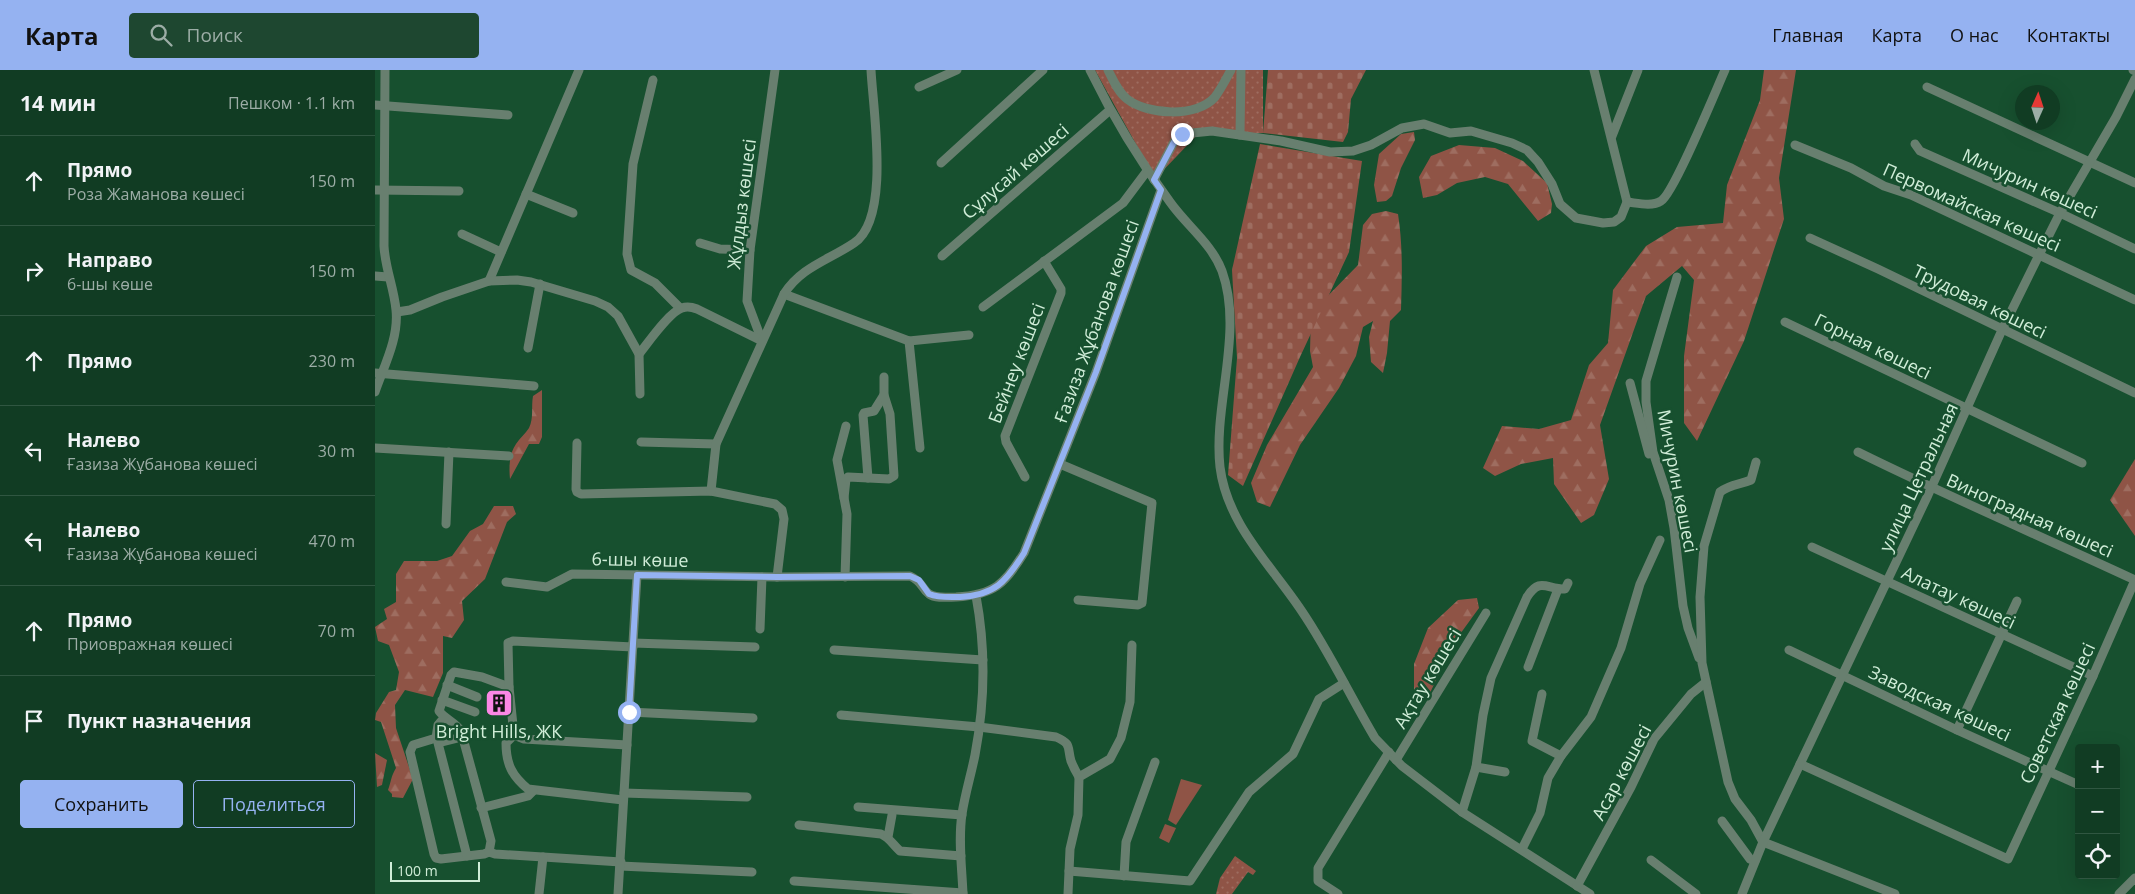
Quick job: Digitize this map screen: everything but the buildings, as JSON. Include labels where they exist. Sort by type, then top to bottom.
[{"type":"street","points":[[375,392],[378,374],[397,329],[397,312],[388,277],[383,246],[379,190],[385,105],[385,70]]},
{"type":"street","points":[[489,282],[579,70]]},
{"type":"street","name":"Жұлдыз көшесі","points":[[762,341],[747,301],[750,250],[775,70]]},
{"type":"street","points":[[711,491],[716,444],[784,294],[791,282],[813,265],[855,242],[867,229],[875,209],[877,174],[871,70]]},
{"type":"street","points":[[919,87],[957,70]]},
{"type":"street","points":[[941,163],[1043,70]]},
{"type":"street","points":[[1090,70],[1126,139],[1161,190],[1187,224],[1210,249],[1219,263],[1225,280],[1230,337],[1220,442],[1220,466],[1225,494],[1242,529],[1302,611],[1375,738],[1396,760],[1462,812],[1590,894]]},
{"type":"street","points":[[1108,70],[1126,98],[1140,107],[1176,112],[1196,109],[1214,98],[1231,70]]},
{"type":"street","points":[[1240,135],[1241,70]]},
{"type":"street","points":[[1154,180],[1174,142],[1182,134],[1212,131],[1330,152],[1353,151],[1371,145],[1402,128],[1424,124],[1450,133],[1471,131],[1512,143],[1527,150],[1552,184],[1560,204],[1576,218],[1603,223],[1614,222],[1621,217],[1627,202],[1594,70]]},
{"type":"street","points":[[1612,137],[1638,70]]},
{"type":"street","points":[[1627,202],[1653,204],[1662,201],[1668,194],[1680,172],[1725,70]]},
{"type":"street","name":"улица Цетральная","points":[[1743,894],[1763,842],[1931,488],[2002,330],[2060,213],[2116,117],[2135,79]]},
{"type":"street","points":[[653,80],[633,164],[627,254],[631,270],[655,283],[680,308]]},
{"type":"street","points":[[1927,87],[2135,183]]},
{"type":"street","points":[[375,105],[508,115]]},
{"type":"street","name":"Сұлусай көшесі","points":[[942,256],[1110,110]]},
{"type":"street","name":"Мичурин көшесі","points":[[1915,144],[1920,151],[2060,213],[2135,249]]},
{"type":"street","name":"Первомайская көшесі","points":[[1795,145],[1851,168],[1884,186],[1911,195],[2135,300]]},
{"type":"street","name":"Бейнеу көшесі","points":[[983,307],[1123,204],[1147,171]]},
{"type":"street","points":[[379,190],[459,191]]},
{"type":"street","name":"Ғазиза Жұбанова көшесі","points":[[976,596],[987,593],[1002,583],[1024,553],[1096,372],[1161,190]]},
{"type":"street","points":[[527,194],[573,213]]},
{"type":"street","points":[[462,234],[501,252]]},
{"type":"street","name":"Трудовая көшесі","points":[[1811,238],[2135,393]]},
{"type":"street","points":[[701,243],[720,249],[750,250]]},
{"type":"street","name":"Бейнеу көшесі","points":[[1025,477],[1006,442],[1005,436],[1061,293],[1061,289],[1044,261]]},
{"type":"street","points":[[375,276],[388,277]]},
{"type":"street","name":"Мичурин көшесі","points":[[1677,277],[1646,381],[1646,402],[1653,452],[1669,500],[1683,606],[1688,628],[1702,663]]},
{"type":"street","points":[[397,312],[410,310],[442,297],[489,282],[517,280],[540,284],[595,301],[608,307],[618,316],[639,354],[640,394]]},
{"type":"street","points":[[528,348],[540,284]]},
{"type":"street","points":[[784,294],[909,340],[969,334]]},
{"type":"street","points":[[639,354],[680,308],[689,307],[697,308],[762,341]]},
{"type":"street","name":"Горная көшесі","points":[[1785,322],[2082,463]]},
{"type":"street","points":[[909,340],[920,448]]},
{"type":"street","points":[[378,374],[534,386]]},
{"type":"street","points":[[843,498],[846,479],[889,479],[895,476],[889,414],[884,395],[884,377]]},
{"type":"street","points":[[1630,383],[1652,466],[1661,479]]},
{"type":"street","points":[[868,478],[863,415],[874,412],[884,395]]},
{"type":"street","points":[[845,576],[847,522],[837,460],[846,426]]},
{"type":"street","points":[[641,442],[716,444]]},
{"type":"street","points":[[577,443],[576,488],[577,492],[581,494],[711,491],[775,504],[782,510],[783,515],[777,577]]},
{"type":"street","points":[[375,448],[509,456]]},
{"type":"street","points":[[446,524],[449,452]]},
{"type":"street","name":"Виноградная көшесі","points":[[1858,452],[1931,488],[2135,580]]},
{"type":"street","points":[[1756,462],[1751,480],[1731,485],[1719,492],[1704,546],[1700,597],[1702,663],[1728,782],[1735,799],[1751,820],[1763,842],[1895,894]]},
{"type":"street","points":[[1060,464],[1152,503],[1142,603],[1078,600]]},
{"type":"street","points":[[1522,849],[1540,813],[1548,778],[1561,756],[1591,717],[1621,648],[1641,584],[1660,540]]},
{"type":"street","name":"Алатау көшесі","points":[[1812,547],[2093,676]]},
{"type":"street","name":"6-шы көше","points":[[506,582],[547,587],[573,574],[762,577],[910,576],[919,580],[929,594],[936,597],[976,596]]},
{"type":"street","points":[[618,894],[637,575]]},
{"type":"street","points":[[760,629],[762,577]]},
{"type":"street","name":"Советская көшесі","points":[[1799,764],[2008,859],[2093,676],[2135,580]]},
{"type":"street","points":[[1462,812],[1476,767],[1483,715],[1491,678],[1527,597],[1532,589],[1541,584],[1565,589],[1568,583]]},
{"type":"street","points":[[1529,667],[1558,589]]},
{"type":"street","points":[[794,882],[963,893],[961,856],[962,815],[983,698],[981,624],[976,596]]},
{"type":"street","points":[[1957,730],[2017,601]]},
{"type":"street","name":"Ақтау көшесі","points":[[1396,760],[1486,613]]},
{"type":"street","points":[[514,735],[507,648],[509,643],[513,641],[755,647]]},
{"type":"street","points":[[1079,777],[1110,759],[1121,738],[1130,702],[1132,645]]},
{"type":"street","points":[[834,650],[983,660]]},
{"type":"street","name":"Заводская көшесі","points":[[1789,650],[1957,730],[2075,783]]},
{"type":"street","points":[[489,852],[491,841],[462,738],[457,726],[444,718],[439,711],[451,675],[457,671],[509,687]]},
{"type":"street","name":"Асар көшесі","points":[[1577,886],[1631,787],[1654,739],[1691,694],[1706,682]]},
{"type":"street","points":[[1069,871],[1190,881],[1249,792],[1293,754],[1319,699],[1344,683]]},
{"type":"street","points":[[447,686],[477,697]]},
{"type":"street","points":[[1542,694],[1532,741],[1561,756]]},
{"type":"street","points":[[442,700],[475,712]]},
{"type":"street","points":[[629,712],[753,718]]},
{"type":"street","points":[[841,715],[979,727],[1056,737],[1065,741],[1079,777],[1079,815],[1070,849],[1068,894]]},
{"type":"street","points":[[444,718],[438,725],[436,738],[413,745],[410,752],[436,858],[441,860],[489,852],[620,864],[752,872]]},
{"type":"street","points":[[514,735],[524,739],[627,745]]},
{"type":"street","points":[[514,735],[506,743],[509,766],[516,780],[533,791],[624,796],[747,797]]},
{"type":"street","points":[[462,738],[437,743],[467,856]]},
{"type":"street","points":[[1338,894],[1318,881],[1318,868],[1389,752]]},
{"type":"street","points":[[1124,876],[1126,842],[1155,762]]},
{"type":"street","points":[[1476,767],[1505,772]]},
{"type":"street","points":[[481,808],[528,796],[533,791]]},
{"type":"street","points":[[858,807],[962,815]]},
{"type":"street","points":[[888,837],[892,815]]},
{"type":"street","points":[[1722,821],[1750,859],[1755,861]]},
{"type":"street","points":[[799,825],[881,834],[888,837],[893,846],[900,851],[961,856]]},
{"type":"street","points":[[539,894],[543,857]]},
{"type":"street","points":[[1651,860],[1696,894]]},
{"type":"street","points":[[2119,894],[2135,878]]},
{"type":"green space","points":[[1095,70],[1263,70],[1263,133],[1198,134],[1154,180]]},
{"type":"green space","points":[[1268,70],[1366,70],[1351,99],[1348,132],[1343,142],[1263,133]]},
{"type":"green space","points":[[1764,70],[1796,70],[1779,178],[1784,219],[1744,341],[1697,441],[1684,423],[1684,356],[1694,280],[1682,266],[1646,296],[1600,425],[1609,479],[1594,515],[1581,523],[1554,484],[1553,458],[1521,464],[1495,476],[1483,468],[1502,426],[1539,429],[1571,420],[1589,365],[1608,343],[1613,290],[1646,246],[1677,227],[1723,223],[1727,185],[1760,100]]},
{"type":"green space","points":[[1414,132],[1415,140],[1401,168],[1392,196],[1386,201],[1377,202],[1374,185],[1379,154],[1401,134]]},
{"type":"green space","points":[[1260,144],[1362,161],[1349,252],[1243,486],[1228,475],[1237,358],[1232,270]]},
{"type":"green space","points":[[1459,145],[1495,148],[1523,161],[1547,183],[1552,204],[1551,213],[1538,221],[1508,184],[1485,177],[1457,183],[1437,195],[1423,198],[1419,177],[1431,156]]},
{"type":"green space","points":[[1386,211],[1398,214],[1402,286],[1401,310],[1390,321],[1383,373],[1371,362],[1369,337],[1373,321],[1363,327],[1356,356],[1339,388],[1300,445],[1270,507],[1257,502],[1251,483],[1267,445],[1313,367],[1310,351],[1311,313],[1358,265],[1363,225],[1372,214]]},
{"type":"green space","points":[[542,390],[542,437],[539,444],[529,444],[510,479],[512,452],[531,424],[533,396]]},
{"type":"green space","points":[[2135,459],[2135,536],[2110,500]]},
{"type":"green space","points":[[494,506],[513,506],[516,514],[507,522],[485,579],[462,601],[464,620],[452,638],[443,636],[443,673],[433,697],[405,690],[395,705],[396,728],[413,779],[403,798],[392,797],[388,790],[396,768],[381,722],[375,720],[376,713],[389,692],[396,690],[399,672],[389,645],[378,641],[375,627],[387,619],[384,609],[396,602],[396,574],[404,561],[437,561],[452,556],[470,531],[483,524]]},
{"type":"green space","points":[[1477,598],[1479,608],[1455,641],[1427,699],[1414,694],[1414,664],[1428,628],[1458,600]]},
{"type":"green space","points":[[375,753],[387,760],[382,785],[377,787]]},
{"type":"green space","points":[[1181,779],[1202,785],[1176,825],[1168,820]]},
{"type":"green space","points":[[1165,824],[1176,828],[1169,843],[1159,838]]},
{"type":"green space","points":[[1235,856],[1256,871],[1253,875],[1248,872],[1232,894],[1216,894],[1220,878]]},
{"type":"place","name":"Bright Hills, ЖК","points":[[499,703]]},
{"type":"route","points":[[629,712],[637,575],[910,576],[919,580],[929,594],[947,598],[976,596],[987,593],[1002,583],[1012,572],[1024,553],[1096,372],[1161,190],[1154,180],[1174,142],[1182,134]]}]
